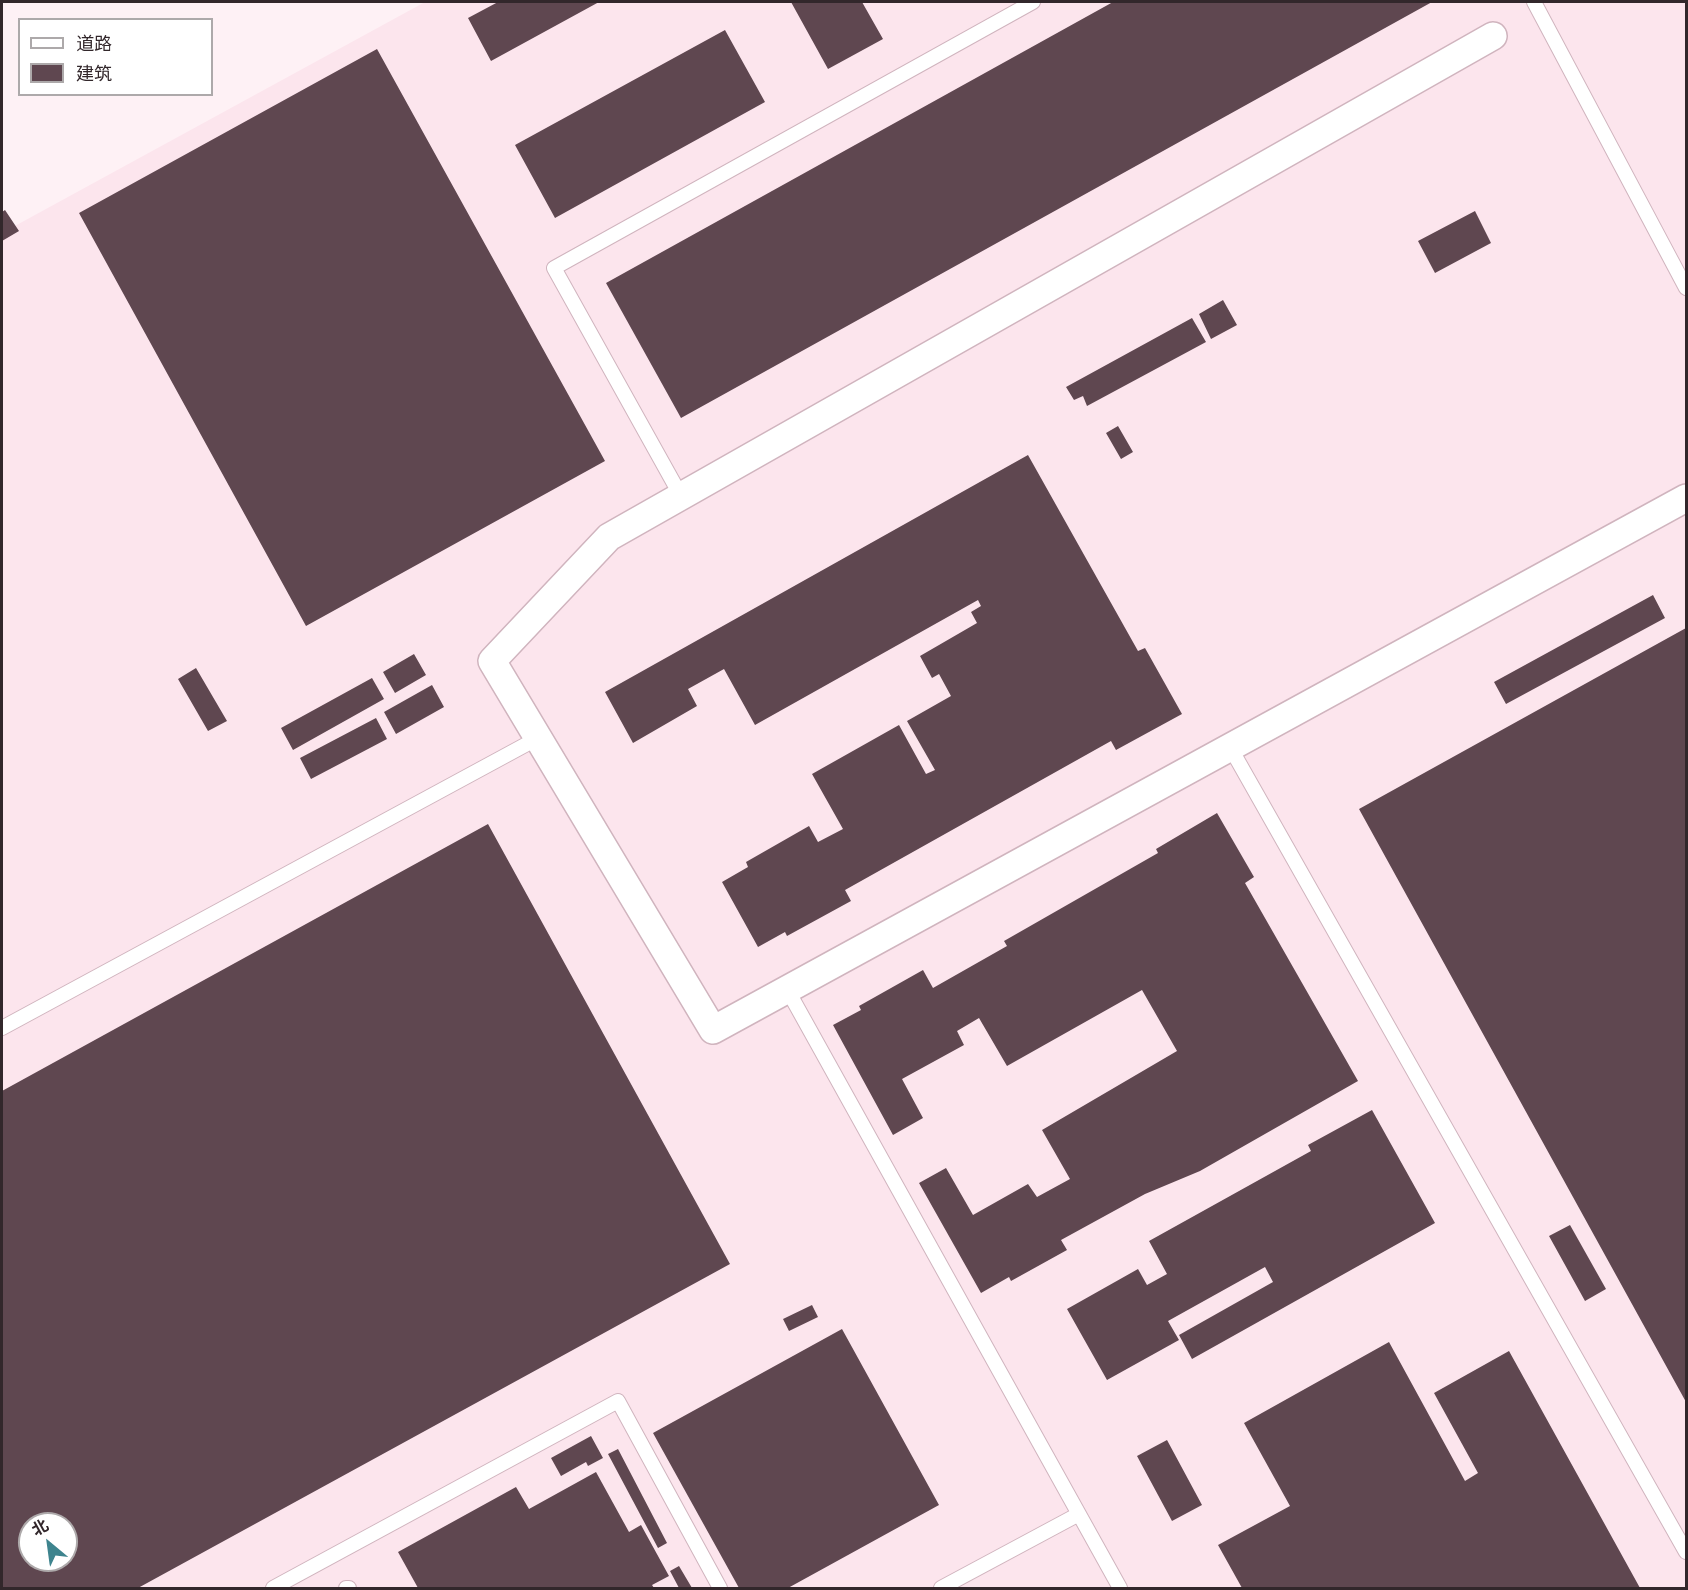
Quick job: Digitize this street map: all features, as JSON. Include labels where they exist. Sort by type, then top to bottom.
[{"type":"street","points":[[1493,36],[609,537],[492,661],[713,1030],[1686,498]]},
{"type":"lane","points":[[681,496],[554,268],[1033,2]]},
{"type":"lane","points":[[1534,2],[1686,288]]},
{"type":"lane","points":[[2,1028],[538,738]]},
{"type":"lane","points":[[1230,747],[1686,1552]]},
{"type":"lane","points":[[788,989],[1120,1588]]},
{"type":"lane","points":[[273,1588],[618,1401],[720,1588]]},
{"type":"lane","points":[[941,1588],[1079,1514]]},
{"type":"shaded area","points":[[425,2],[1686,2],[1686,1588],[2,1588],[2,233]]},
{"type":"building","points":[[498,2],[599,2],[491,61],[468,18]]},
{"type":"building","points":[[791,2],[862,2],[883,39],[828,69]]},
{"type":"building","points":[[1113,2],[1432,2],[681,418],[606,283]]},
{"type":"building","points":[[725,30],[765,102],[555,218],[515,145]]},
{"type":"building","points":[[377,49],[605,461],[306,626],[79,213]]},
{"type":"building","points":[[5,210],[19,231],[2,241],[2,212]]},
{"type":"building","points":[[1475,211],[1491,243],[1435,273],[1418,241]]},
{"type":"building","points":[[1223,300],[1237,325],[1211,339],[1199,314]]},
{"type":"building","points":[[1192,318],[1206,342],[1087,406],[1083,396],[1074,400],[1066,387]]},
{"type":"building","points":[[1118,426],[1133,452],[1121,459],[1106,433]]},
{"type":"building","points":[[1028,455],[1138,651],[1145,648],[1182,714],[1116,750],[1111,741],[845,890],[851,901],[787,936],[785,932],[758,947],[722,882],[748,867],[746,862],[809,826],[818,842],[843,829],[812,774],[899,725],[926,774],[935,770],[907,721],[951,696],[939,674],[932,678],[920,656],[977,623],[971,612],[981,606],[978,600],[755,725],[724,669],[688,689],[697,706],[633,743],[605,692]]},
{"type":"building","points":[[1653,595],[1665,618],[1506,704],[1494,682]]},
{"type":"building","points":[[1686,628],[1686,1402],[1359,809]]},
{"type":"building","points":[[414,654],[426,675],[395,693],[383,672]]},
{"type":"building","points":[[196,668],[227,721],[208,731],[178,679]]},
{"type":"building","points":[[372,678],[384,699],[293,750],[281,728]]},
{"type":"building","points":[[432,685],[444,707],[396,734],[384,712]]},
{"type":"building","points":[[376,718],[387,739],[311,779],[300,758]]},
{"type":"building","points":[[1217,813],[1254,877],[1245,883],[1358,1081],[1200,1171],[1145,1194],[1061,1240],[1067,1250],[1011,1281],[1009,1277],[981,1293],[919,1183],[946,1168],[973,1215],[1028,1184],[1037,1197],[1070,1179],[1042,1130],[1177,1051],[1142,990],[1007,1066],[979,1018],[957,1031],[964,1045],[902,1079],[923,1118],[893,1135],[833,1025],[861,1010],[859,1006],[923,970],[933,988],[1007,946],[1004,941],[1158,853],[1156,849]]},
{"type":"building","points":[[488,824],[730,1264],[138,1588],[2,1588],[2,1091]]},
{"type":"building","points":[[1372,1110],[1435,1223],[1192,1359],[1179,1335],[1273,1282],[1265,1267],[1168,1321],[1179,1340],[1107,1380],[1067,1309],[1138,1269],[1147,1285],[1167,1274],[1149,1241],[1311,1151],[1308,1145]]},
{"type":"building","points":[[1570,1225],[1606,1289],[1585,1301],[1549,1236]]},
{"type":"building","points":[[812,1305],[818,1317],[789,1331],[783,1319]]},
{"type":"building","points":[[842,1329],[939,1505],[788,1588],[739,1588],[653,1433]]},
{"type":"building","points":[[1389,1342],[1465,1481],[1478,1473],[1434,1393],[1509,1351],[1640,1588],[1242,1588],[1218,1545],[1290,1506],[1244,1423]]},
{"type":"building","points":[[591,1436],[603,1458],[588,1466],[586,1462],[561,1476],[551,1458]]},
{"type":"building","points":[[1167,1440],[1202,1505],[1172,1521],[1137,1456]]},
{"type":"building","points":[[618,1449],[667,1543],[658,1548],[608,1454]]},
{"type":"building","points":[[596,1472],[629,1532],[641,1525],[669,1576],[652,1585],[654,1588],[418,1588],[398,1552],[516,1487],[529,1509]]},
{"type":"building","points":[[679,1566],[692,1588],[679,1588],[670,1571]]}]
